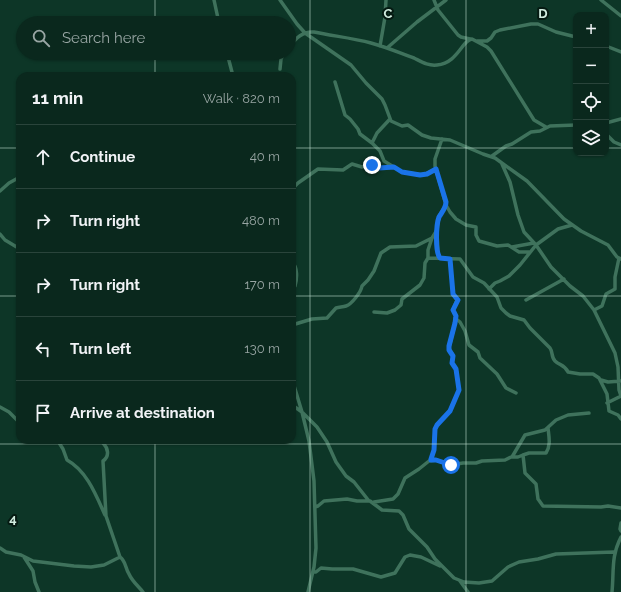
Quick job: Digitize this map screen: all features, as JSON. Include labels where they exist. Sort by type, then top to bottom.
[{"type":"street","points":[[214,0],[217,16]]},
{"type":"street","points":[[280,0],[291,16]]},
{"type":"street","points":[[380,46],[385,17],[386,0]]},
{"type":"street","points":[[434,0],[437,8],[458,35],[476,41],[489,48],[534,120],[546,127]]},
{"type":"street","points":[[387,48],[417,22],[446,0]]},
{"type":"street","points":[[602,0],[621,16]]},
{"type":"street","points":[[296,23],[305,32],[353,68],[384,101],[390,119],[393,122],[402,126],[408,125],[422,135],[431,138],[450,140],[483,154],[492,156],[527,181],[540,193],[555,211],[572,225],[608,245],[620,259],[615,276],[615,289],[606,294],[602,306],[594,310]]},
{"type":"street","points":[[476,41],[487,41],[495,32],[500,30],[531,24],[538,24],[556,32],[573,36]]},
{"type":"street","points":[[296,38],[305,32],[314,32],[359,40],[387,48],[427,65],[438,65],[452,59],[466,41],[470,39]]},
{"type":"street","points":[[609,47],[621,52]]},
{"type":"street","points":[[228,60],[232,72]]},
{"type":"street","points":[[280,69],[281,60]]},
{"type":"street","points":[[334,82],[345,115],[350,118],[360,134],[380,151],[384,162],[402,172],[420,175],[427,174],[436,169]]},
{"type":"street","points":[[372,143],[377,133],[390,119]]},
{"type":"street","points":[[609,122],[621,119]]},
{"type":"street","points":[[492,156],[506,146],[530,133],[540,131],[546,127],[573,125]]},
{"type":"street","points":[[609,137],[614,142],[621,145]]},
{"type":"street","points":[[442,139],[435,159],[436,169],[446,205],[456,219],[466,225],[476,228],[476,235],[479,241],[497,246],[506,244],[520,252],[530,252]]},
{"type":"street","points":[[501,163],[510,182],[522,228],[548,264],[570,286],[588,301],[615,353],[621,396],[607,404]]},
{"type":"street","points":[[296,185],[318,170],[343,170],[352,164],[362,167],[365,165],[374,165],[379,168],[394,167]]},
{"type":"street","points":[[0,191],[16,179]]},
{"type":"street","points":[[440,258],[438,255],[437,230],[440,216],[446,205]]},
{"type":"street","points":[[489,289],[495,283],[500,282],[508,276],[520,264],[535,244],[558,229],[572,225]]},
{"type":"street","points":[[374,312],[387,313],[395,310],[401,305],[402,299],[415,290],[422,282],[424,278],[425,263],[428,258],[428,250],[432,238],[437,230]]},
{"type":"street","points":[[0,234],[5,240],[16,247]]},
{"type":"street","points":[[296,324],[312,319],[327,318],[336,308],[344,307],[350,304],[368,280],[381,253],[387,248],[416,246],[432,238]]},
{"type":"street","points":[[512,247],[535,244]]},
{"type":"street","points":[[428,258],[460,259],[473,277],[484,283],[497,297],[501,308],[510,316],[524,320],[553,351],[553,358],[556,362],[566,366],[568,372],[593,374],[601,380],[608,382],[620,381]]},
{"type":"street","points":[[450,259],[453,294],[458,300],[453,310],[456,318],[465,331],[468,345],[478,352],[480,358],[497,374],[506,388],[516,393]]},
{"type":"street","points":[[296,272],[296,282]]},
{"type":"street","points":[[526,300],[564,279]]},
{"type":"street","points":[[431,460],[434,450],[435,429],[450,411],[459,390],[456,369],[452,363],[453,356],[449,348],[456,318]]},
{"type":"street","points":[[601,380],[607,394],[609,411],[621,418]]},
{"type":"street","points":[[296,392],[302,412],[310,451],[315,507],[317,542],[316,559],[308,592]]},
{"type":"street","points":[[0,407],[9,412],[16,419]]},
{"type":"street","points":[[296,408],[317,427],[327,442],[336,462],[346,476],[354,482],[371,502],[382,510],[396,510],[401,513],[409,529],[425,544],[435,559],[460,581],[468,592]]},
{"type":"street","points":[[512,457],[525,435],[548,428],[556,420],[568,415],[589,413]]},
{"type":"street","points":[[315,507],[324,501],[339,499],[347,499],[357,502],[393,499],[398,494],[405,478],[431,460],[436,460],[451,465],[463,462],[476,463],[482,461],[506,460],[529,453],[546,453],[550,439],[548,428]]},
{"type":"street","points":[[60,444],[67,460],[73,463],[83,473],[106,516],[120,557],[125,562],[128,573],[133,582],[143,592]]},
{"type":"street","points":[[104,444],[108,454],[103,460],[102,468],[106,516]]},
{"type":"street","points":[[523,455],[525,473],[536,484],[538,499],[543,506],[608,506],[621,508]]},
{"type":"street","points":[[621,523],[621,531]]},
{"type":"street","points":[[612,592],[614,552],[621,538]]},
{"type":"street","points":[[0,548],[6,552],[24,556],[37,562],[80,567],[104,565],[120,557]]},
{"type":"street","points":[[460,581],[470,583],[492,581],[508,566],[519,562],[556,554],[614,552]]},
{"type":"street","points":[[313,572],[316,572],[321,568],[353,569],[381,577],[396,573],[405,557],[410,555],[421,557],[443,567]]},
{"type":"street","points":[[24,556],[33,571],[39,592]]},
{"type":"route","points":[[372,165],[376,165],[379,168],[394,167],[402,172],[420,175],[427,174],[436,169],[443,196],[446,199],[446,205],[438,223],[437,248],[440,258],[450,259],[453,294],[458,300],[453,310],[456,316],[455,326],[449,345],[449,350],[453,356],[452,363],[457,372],[457,382],[460,387],[450,411],[435,429],[434,450],[431,460],[436,460],[451,465]]}]
